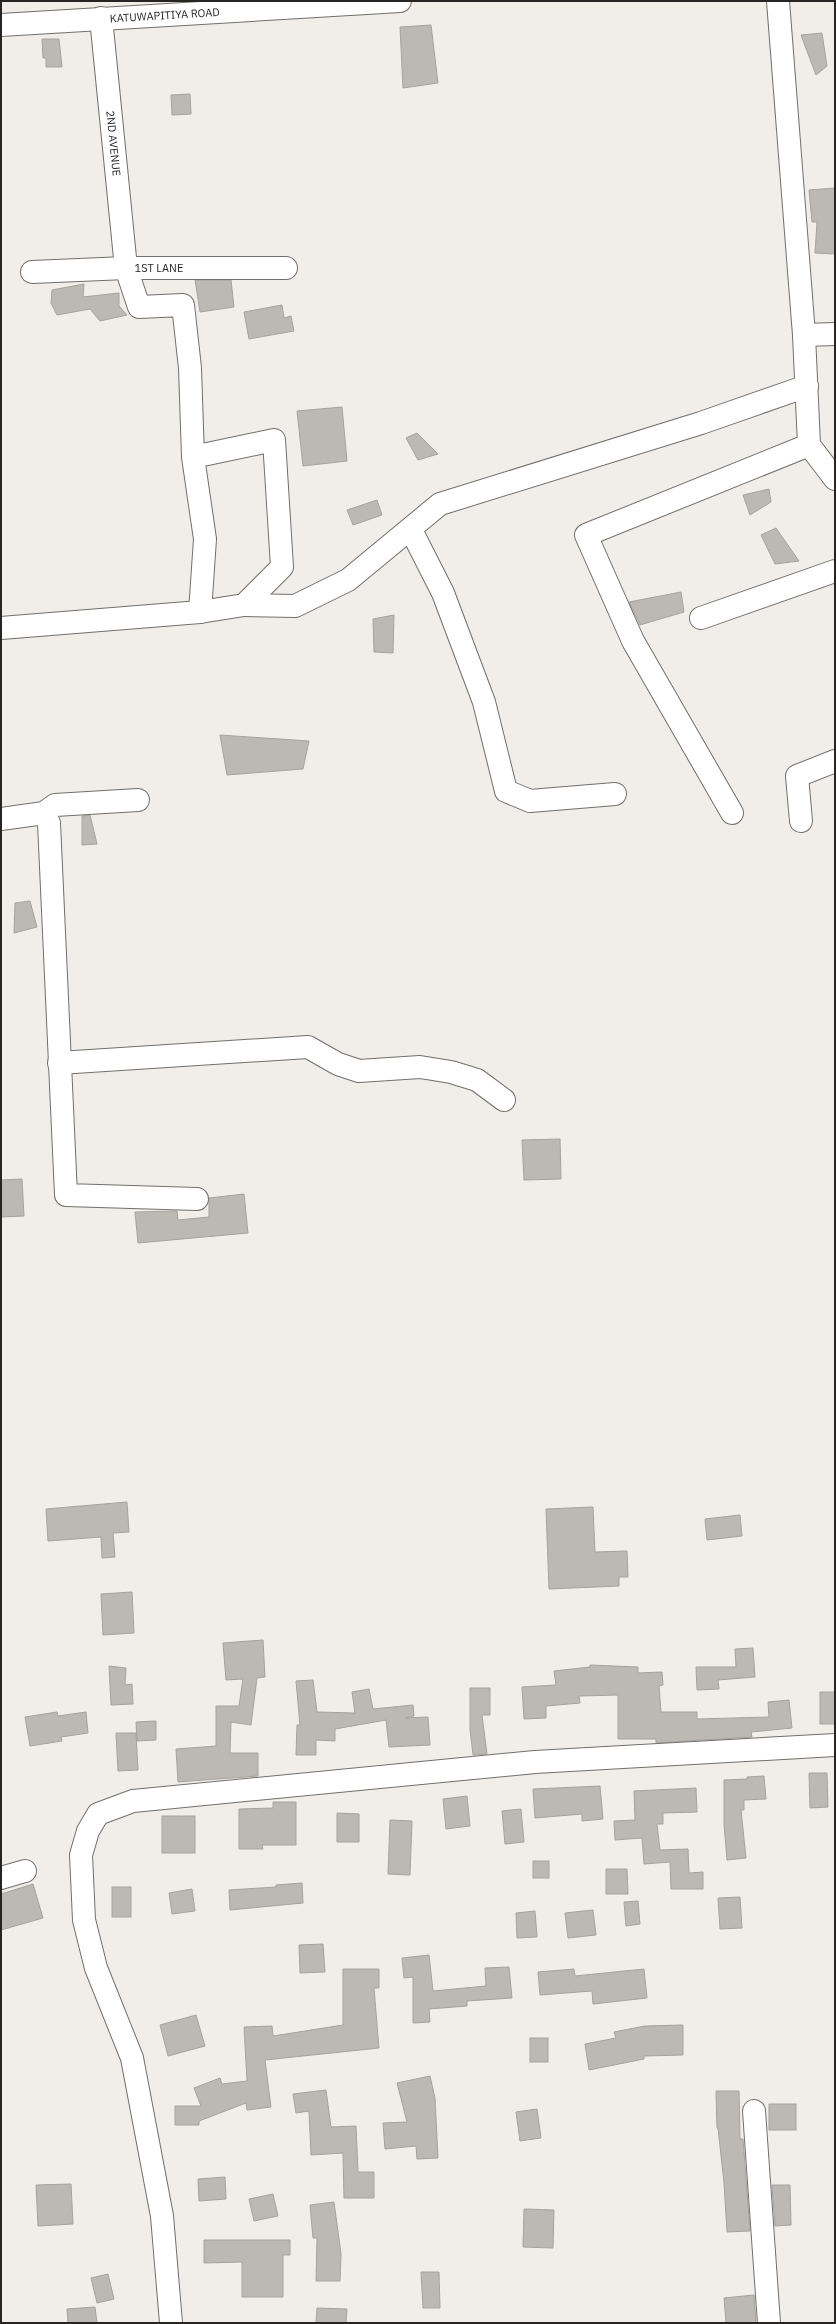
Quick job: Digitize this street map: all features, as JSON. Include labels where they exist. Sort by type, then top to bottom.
[{"type":"street","name":"KATUWAPITIYA ROAD","points":[[1,25],[400,1]]},
{"type":"street","points":[[778,1],[804,335],[809,445],[835,479]]},
{"type":"street","name":"2ND AVENUE","points":[[101,18],[126,268],[139,307],[183,305],[190,368],[193,457]]},
{"type":"street","name":"1ST LANE","points":[[32,272],[126,268],[286,268]]},
{"type":"street","points":[[804,335],[835,334]]},
{"type":"street","points":[[1,628],[200,612],[244,605],[295,606],[348,580],[411,530],[440,504],[701,424],[807,386]]},
{"type":"street","points":[[200,612],[206,539],[193,457],[274,440],[282,567],[244,605]]},
{"type":"street","points":[[732,813],[633,641],[586,535],[809,445]]},
{"type":"street","points":[[411,530],[443,593],[484,702],[506,790],[530,801],[616,794]]},
{"type":"street","points":[[701,618],[835,571]]},
{"type":"street","points":[[801,821],[797,776],[835,761]]},
{"type":"street","points":[[1,818],[44,813],[55,805],[138,800]]},
{"type":"street","points":[[44,813],[49,823],[66,1195],[197,1199]]},
{"type":"street","points":[[59,1063],[308,1047],[338,1064],[359,1072],[420,1067],[451,1072],[477,1080],[504,1100]]},
{"type":"street","points":[[171,2323],[162,2216],[132,2058],[96,1968],[84,1920],[81,1855],[88,1831],[98,1814],[132,1801],[527,1762],[835,1744]]},
{"type":"street","points":[[1,1878],[25,1871]]},
{"type":"street","points":[[754,2111],[769,2323]]},
{"type":"building","points":[[431,25],[438,83],[403,88],[400,27]]},
{"type":"building","points":[[822,33],[827,66],[816,75],[801,35]]},
{"type":"building","points":[[42,39],[59,39],[62,67],[46,67],[46,58],[43,58]]},
{"type":"building","points":[[190,94],[191,114],[172,115],[171,95]]},
{"type":"building","points":[[835,188],[835,254],[815,253],[817,222],[812,222],[809,190]]},
{"type":"building","points":[[195,280],[231,280],[234,307],[200,312]]},
{"type":"building","points":[[84,284],[83,297],[119,293],[119,306],[127,315],[100,321],[90,309],[57,315],[51,303],[52,290]]},
{"type":"building","points":[[282,305],[284,318],[291,316],[294,331],[249,339],[244,312]]},
{"type":"building","points":[[342,407],[347,461],[303,466],[297,411]]},
{"type":"building","points":[[417,433],[438,454],[418,460],[406,438]]},
{"type":"building","points":[[769,489],[771,502],[750,515],[743,495]]},
{"type":"building","points":[[377,500],[382,515],[353,525],[347,510]]},
{"type":"building","points":[[776,528],[799,561],[775,564],[761,535]]},
{"type":"building","points":[[681,592],[684,612],[640,625],[629,602]]},
{"type":"building","points":[[394,615],[393,653],[374,652],[373,619]]},
{"type":"building","points":[[220,735],[309,741],[303,769],[227,775]]},
{"type":"building","points":[[90,815],[97,844],[82,845],[82,816]]},
{"type":"building","points":[[30,901],[37,927],[14,933],[15,903]]},
{"type":"building","points":[[560,1139],[561,1179],[524,1180],[522,1140]]},
{"type":"building","points":[[22,1179],[24,1216],[1,1217],[1,1180]]},
{"type":"building","points":[[244,1194],[248,1233],[138,1243],[135,1212],[177,1211],[178,1220],[209,1217],[209,1198]]},
{"type":"building","points":[[127,1502],[129,1532],[113,1533],[115,1557],[102,1558],[101,1537],[48,1541],[46,1509]]},
{"type":"building","points":[[593,1507],[595,1552],[627,1551],[628,1577],[619,1577],[619,1586],[549,1589],[546,1509]]},
{"type":"building","points":[[740,1515],[742,1536],[707,1540],[705,1519]]},
{"type":"building","points":[[132,1592],[134,1633],[103,1635],[101,1594]]},
{"type":"building","points":[[263,1640],[265,1677],[257,1678],[251,1725],[231,1722],[230,1753],[258,1753],[258,1776],[178,1782],[176,1749],[216,1746],[216,1706],[239,1706],[243,1679],[226,1680],[223,1643]]},
{"type":"building","points":[[753,1648],[755,1677],[718,1680],[719,1689],[697,1690],[696,1667],[736,1667],[735,1649]]},
{"type":"building","points":[[590,1665],[638,1667],[638,1673],[662,1672],[663,1685],[659,1686],[661,1712],[697,1712],[697,1719],[769,1717],[768,1702],[789,1700],[792,1728],[751,1732],[752,1737],[656,1743],[656,1739],[618,1739],[618,1695],[579,1696],[580,1703],[546,1706],[546,1718],[524,1719],[522,1687],[556,1685],[554,1671],[590,1667]]},
{"type":"building","points":[[109,1666],[126,1668],[125,1685],[132,1684],[133,1704],[111,1705]]},
{"type":"building","points":[[313,1680],[317,1712],[355,1713],[352,1692],[369,1689],[373,1709],[413,1705],[414,1716],[405,1718],[428,1717],[430,1745],[389,1747],[386,1720],[335,1729],[335,1741],[316,1740],[316,1755],[296,1755],[297,1725],[300,1725],[296,1681]]},
{"type":"building","points":[[470,1688],[490,1688],[490,1715],[482,1715],[487,1754],[473,1755],[470,1729]]},
{"type":"building","points":[[820,1692],[835,1692],[835,1724],[820,1724]]},
{"type":"building","points":[[57,1712],[58,1716],[86,1712],[88,1733],[61,1737],[62,1741],[30,1746],[25,1717]]},
{"type":"building","points":[[156,1721],[156,1740],[137,1741],[136,1722]]},
{"type":"building","points":[[116,1733],[136,1733],[138,1770],[118,1771]]},
{"type":"building","points":[[809,1773],[827,1773],[828,1807],[810,1808]]},
{"type":"building","points":[[764,1776],[766,1799],[744,1800],[744,1810],[741,1810],[746,1858],[727,1860],[724,1824],[724,1780],[747,1779],[747,1777]]},
{"type":"building","points":[[600,1786],[603,1819],[582,1821],[582,1814],[535,1818],[533,1789]]},
{"type":"building","points":[[696,1788],[697,1812],[663,1813],[663,1824],[657,1824],[660,1850],[688,1849],[689,1873],[703,1872],[703,1889],[671,1889],[670,1862],[644,1864],[642,1838],[615,1840],[614,1821],[635,1820],[634,1791]]},
{"type":"building","points":[[467,1796],[470,1826],[446,1829],[443,1799]]},
{"type":"building","points":[[273,1802],[296,1802],[296,1845],[262,1845],[263,1849],[239,1849],[239,1809],[273,1808]]},
{"type":"building","points":[[521,1809],[524,1842],[505,1844],[502,1811]]},
{"type":"building","points":[[337,1813],[359,1814],[359,1842],[337,1842]]},
{"type":"building","points":[[162,1816],[195,1816],[195,1853],[162,1853]]},
{"type":"building","points":[[390,1820],[412,1821],[410,1875],[388,1874]]},
{"type":"building","points":[[533,1861],[549,1861],[549,1878],[533,1878]]},
{"type":"building","points":[[606,1869],[627,1869],[628,1894],[606,1894]]},
{"type":"building","points":[[302,1883],[303,1903],[230,1910],[229,1890],[276,1887],[276,1885]]},
{"type":"building","points":[[33,1884],[43,1918],[1,1930],[1,1894]]},
{"type":"building","points":[[112,1887],[131,1887],[131,1917],[112,1917]]},
{"type":"building","points":[[192,1889],[195,1911],[172,1914],[169,1893]]},
{"type":"building","points":[[740,1897],[742,1928],[720,1929],[718,1898]]},
{"type":"building","points":[[638,1901],[640,1924],[626,1926],[624,1902]]},
{"type":"building","points":[[593,1910],[596,1935],[568,1938],[565,1913]]},
{"type":"building","points":[[535,1911],[537,1937],[517,1938],[516,1913]]},
{"type":"building","points":[[323,1944],[325,1972],[300,1973],[299,1945]]},
{"type":"building","points":[[429,1955],[433,1991],[486,1986],[485,1968],[509,1967],[512,1998],[467,2001],[467,2006],[429,2009],[430,2022],[413,2023],[413,1977],[404,1978],[402,1958]]},
{"type":"building","points":[[343,1969],[379,1969],[379,1988],[374,1988],[379,2048],[265,2060],[271,2107],[247,2110],[246,2103],[199,2121],[199,2125],[175,2125],[175,2106],[201,2106],[194,2088],[220,2078],[222,2084],[247,2081],[244,2027],[272,2026],[273,2036],[343,2025]]},
{"type":"building","points":[[574,1969],[575,1976],[644,1969],[647,1998],[593,2004],[592,1991],[540,1995],[538,1972]]},
{"type":"building","points":[[196,2015],[205,2046],[168,2056],[160,2025]]},
{"type":"building","points":[[683,2025],[683,2055],[644,2056],[644,2059],[589,2070],[585,2044],[616,2038],[614,2032],[645,2026]]},
{"type":"building","points":[[530,2038],[548,2038],[548,2062],[530,2062]]},
{"type":"building","points":[[430,2076],[435,2098],[438,2158],[417,2159],[416,2146],[385,2149],[383,2123],[407,2122],[397,2083]]},
{"type":"building","points":[[326,2090],[331,2127],[356,2126],[358,2172],[374,2172],[374,2198],[344,2198],[343,2153],[311,2155],[309,2111],[296,2113],[293,2094]]},
{"type":"building","points":[[716,2091],[739,2091],[740,2139],[743,2139],[750,2231],[727,2232],[724,2183],[717,2128]]},
{"type":"building","points":[[769,2104],[796,2104],[796,2130],[769,2130]]},
{"type":"building","points":[[537,2109],[541,2138],[520,2141],[516,2112]]},
{"type":"building","points":[[225,2177],[226,2199],[199,2201],[198,2179]]},
{"type":"building","points":[[71,2184],[73,2224],[38,2226],[36,2185]]},
{"type":"building","points":[[772,2185],[790,2185],[791,2225],[775,2226]]},
{"type":"building","points":[[273,2194],[278,2216],[254,2221],[249,2199]]},
{"type":"building","points":[[334,2202],[341,2254],[340,2281],[316,2281],[317,2238],[313,2238],[310,2205]]},
{"type":"building","points":[[524,2209],[554,2210],[553,2248],[523,2247]]},
{"type":"building","points":[[204,2240],[290,2240],[290,2255],[283,2255],[283,2297],[242,2297],[242,2262],[204,2263]]},
{"type":"building","points":[[421,2272],[439,2272],[440,2308],[423,2308]]},
{"type":"building","points":[[108,2274],[114,2299],[97,2303],[91,2278]]},
{"type":"building","points":[[754,2295],[756,2323],[726,2323],[724,2298]]},
{"type":"building","points":[[95,2307],[97,2323],[68,2323],[67,2309]]},
{"type":"building","points":[[317,2308],[347,2309],[346,2323],[316,2323]]}]
